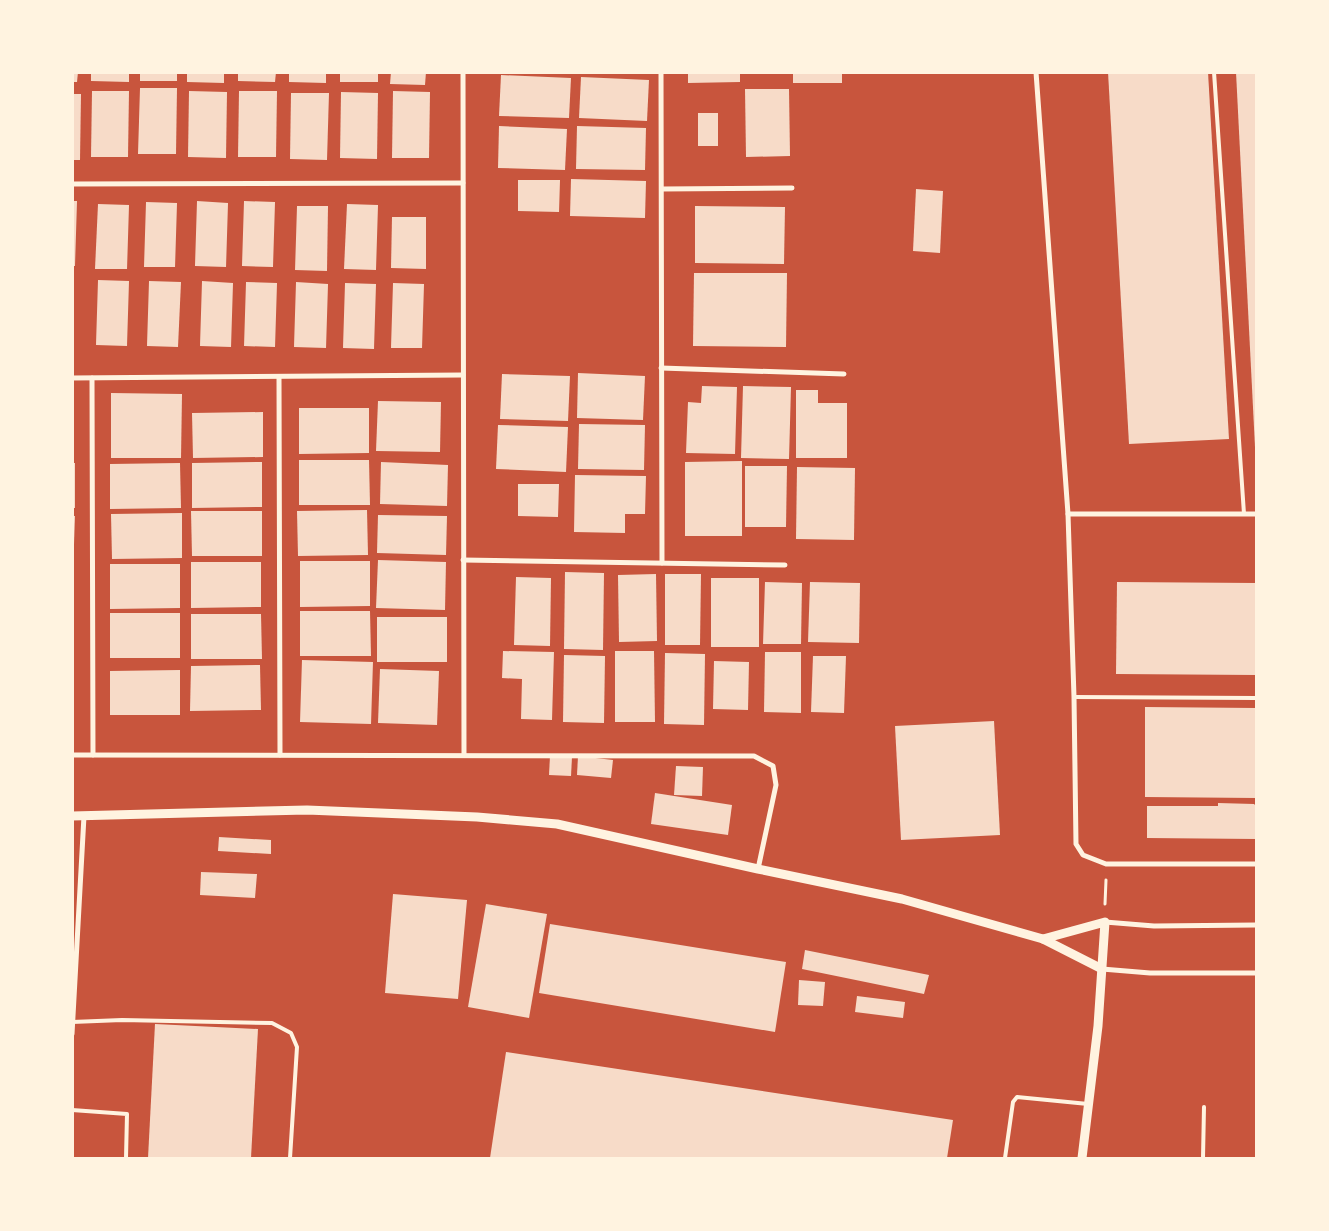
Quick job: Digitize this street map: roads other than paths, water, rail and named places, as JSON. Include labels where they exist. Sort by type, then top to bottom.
[{"type":"street","points":[[463,72],[464,754]]},
{"type":"street","points":[[661,72],[662,563]]},
{"type":"street","points":[[1036,72],[1068,514],[1074,696],[1076,844],[1083,855],[1106,864],[1256,864]]},
{"type":"street","points":[[72,184],[464,183]]},
{"type":"street","points":[[662,190],[792,188]]},
{"type":"street","points":[[661,368],[844,374]]},
{"type":"street","points":[[72,378],[463,375]]},
{"type":"street","points":[[279,377],[280,755]]},
{"type":"street","points":[[92,378],[93,755]]},
{"type":"street","points":[[1068,514],[1256,514]]},
{"type":"street","points":[[463,560],[785,565]]},
{"type":"street","points":[[72,755],[464,754],[754,756],[773,766],[776,785],[758,869]]},
{"type":"street","points":[[72,816],[308,810],[477,817],[557,824],[758,869],[902,898],[1043,939],[1102,969],[1150,973],[1256,973]]},
{"type":"street","points":[[72,1034],[84,816]]},
{"type":"street","points":[[1043,939],[1105,922],[1154,926],[1256,925]]},
{"type":"street","points":[[1082,1158],[1102,969],[1105,922]]},
{"type":"lane","points":[[1214,72],[1244,514]]},
{"type":"lane","points":[[1074,696],[1256,698]]},
{"type":"lane","points":[[73,1022],[122,1020],[272,1023],[291,1033],[297,1047],[290,1158]]},
{"type":"lane","points":[[1004,1158],[1013,1102],[1017,1097],[1088,1104]]},
{"type":"lane","points":[[1203,1158],[1204,1107]]},
{"type":"lane","points":[[72,1110],[127,1114],[126,1158]]}]
